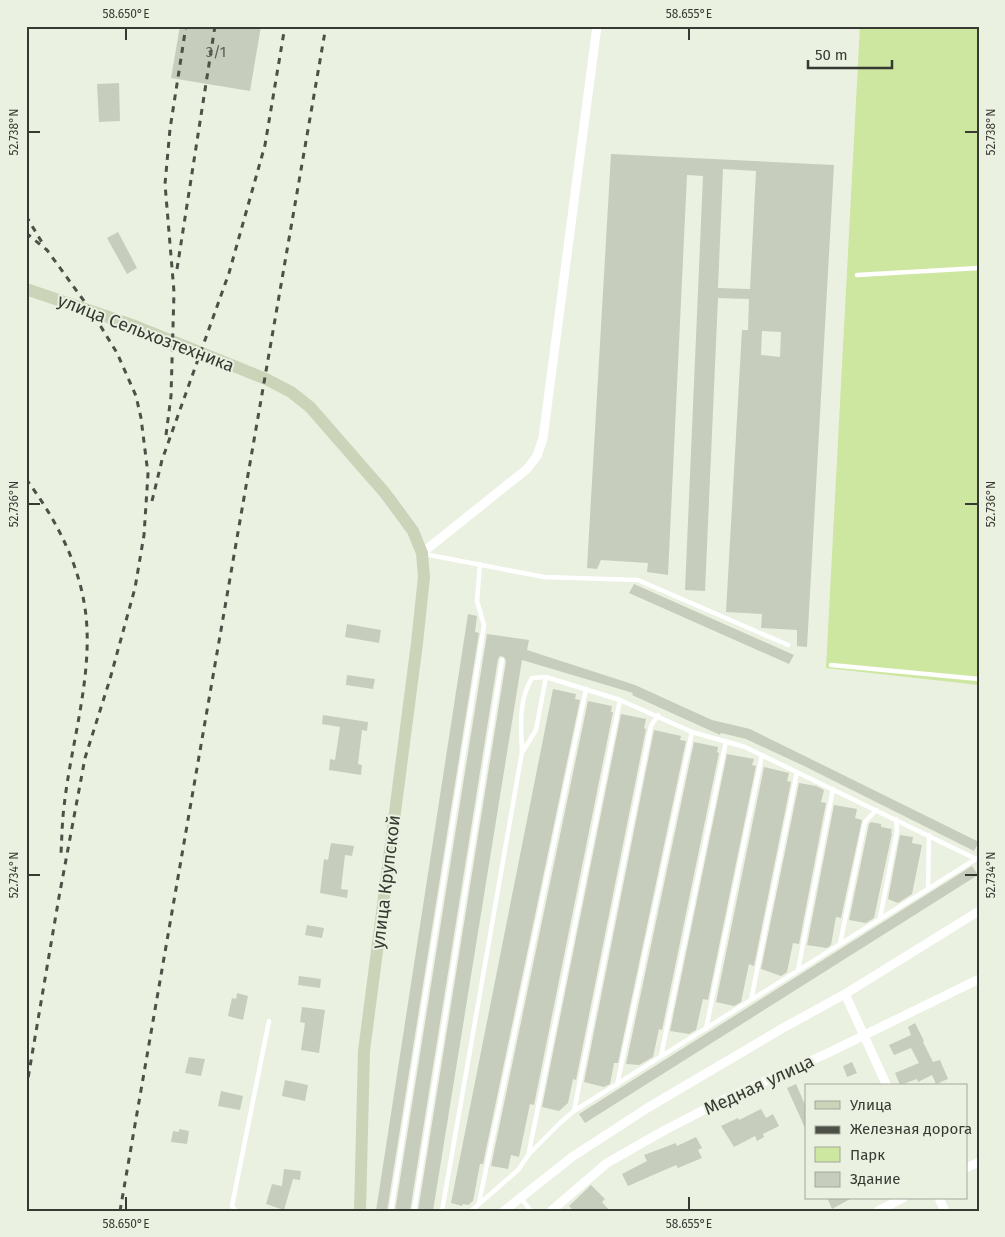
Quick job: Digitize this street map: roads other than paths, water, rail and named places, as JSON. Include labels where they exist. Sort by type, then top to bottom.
[{"type":"main road","name":"улица Сельхозтехника","points":[[26,289],[135,326],[266,379],[292,392],[310,407],[385,493],[413,530],[422,553]]},
{"type":"main road","name":"улица Крупской","points":[[360,1211],[364,1051],[417,643],[424,577],[422,553]]},
{"type":"street","points":[[422,553],[527,469],[537,456],[543,438],[597,26]]},
{"type":"street","points":[[504,1211],[572,1157],[649,1107],[775,1032],[845,994],[979,911]]},
{"type":"street","name":"Медная улица","points":[[551,1211],[607,1163],[648,1140],[725,1099],[864,1035],[979,979]]},
{"type":"street","points":[[845,994],[886,1084]]},
{"type":"street","points":[[878,1211],[899,1200]]},
{"type":"lane","points":[[857,275],[979,268]]},
{"type":"lane","points":[[422,553],[544,577],[638,580],[788,645]]},
{"type":"lane","points":[[391,1211],[484,625],[478,600],[480,564]]},
{"type":"lane","points":[[414,1211],[502,660]]},
{"type":"lane","points":[[831,664],[979,679]]},
{"type":"lane","points":[[522,752],[536,730],[546,677]]},
{"type":"lane","points":[[442,1211],[522,752],[520,718],[524,690],[532,678],[546,677],[620,700],[658,715],[692,732],[745,747],[977,858]]},
{"type":"lane","points":[[479,1203],[586,689]]},
{"type":"lane","points":[[529,1154],[620,700]]},
{"type":"lane","points":[[574,1110],[651,726],[658,715]]},
{"type":"lane","points":[[616,1084],[692,732]]},
{"type":"lane","points":[[662,1056],[726,741]]},
{"type":"lane","points":[[706,1028],[762,755]]},
{"type":"lane","points":[[751,1000],[797,772]]},
{"type":"lane","points":[[798,970],[833,789]]},
{"type":"lane","points":[[840,944],[865,822],[876,810]]},
{"type":"lane","points":[[880,918],[897,831],[896,819]]},
{"type":"lane","points":[[928,888],[929,836]]},
{"type":"lane","points":[[471,1211],[518,1170],[529,1154],[574,1110],[977,858]]},
{"type":"lane","points":[[236,1211],[232,1206],[269,1020]]},
{"type":"lane","points":[[520,1198],[531,1211]]},
{"type":"railway","points":[[166,435],[171,396],[174,292],[165,184],[170,129],[186,26]]},
{"type":"railway","points":[[177,269],[215,26]]},
{"type":"railway","points":[[152,501],[162,460],[229,273],[265,145],[285,26]]},
{"type":"railway","points":[[120,1211],[326,26]]},
{"type":"railway","points":[[26,216],[43,244]]},
{"type":"railway","points":[[26,233],[47,250],[92,312],[117,353],[136,396],[141,418],[148,474],[144,535],[135,588],[110,679],[85,758],[26,1090]]},
{"type":"railway","points":[[26,479],[54,522],[69,553],[80,585],[87,627],[85,678],[67,782],[61,853]]}]
